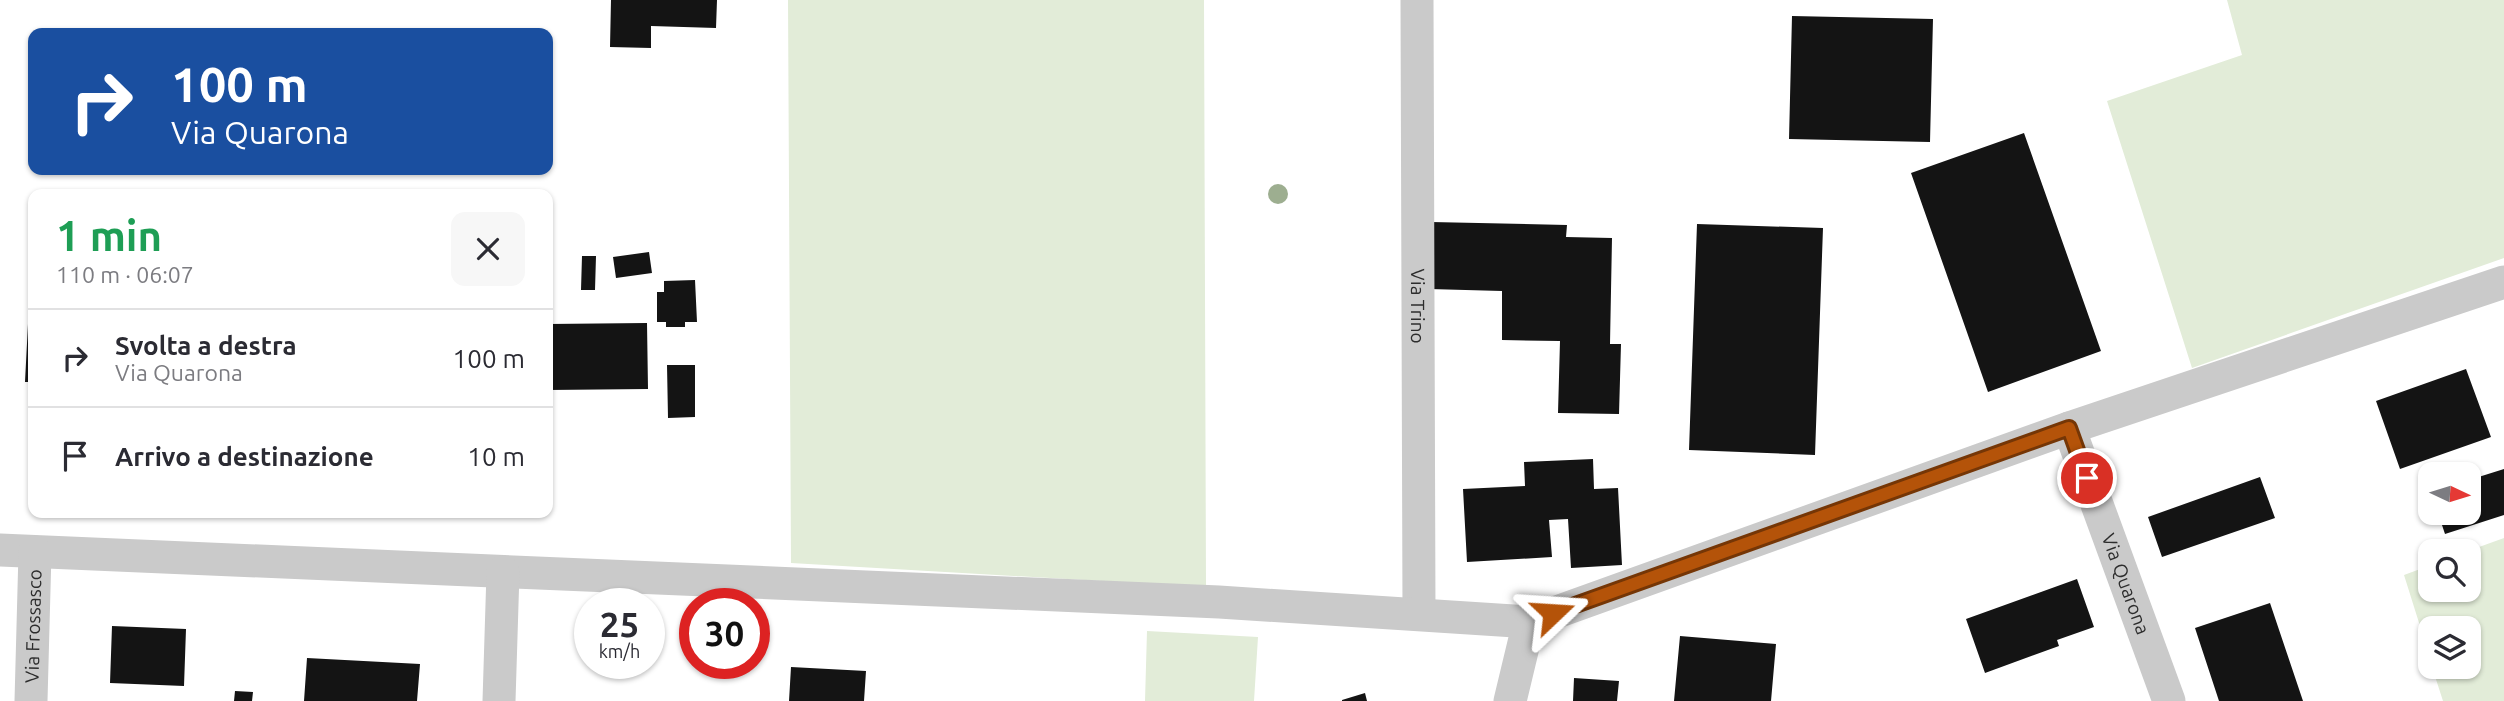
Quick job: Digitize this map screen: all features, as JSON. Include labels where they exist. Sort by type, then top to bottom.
[{"type":"street","name":"Via Trino","points":[[1417,0],[1419,614]]},
{"type":"street","points":[[0,550],[1219,602],[1529,622],[2069,428],[2504,282]]},
{"type":"street","name":"Via Quarona","points":[[2069,428],[2169,701]]},
{"type":"street","name":"Via Frossasco","points":[[31,701],[35,552]]},
{"type":"street","points":[[499,701],[503,572]]},
{"type":"street","points":[[1510,701],[1529,622]]},
{"type":"green space","points":[[788,0],[1204,0],[1206,587],[791,563]]},
{"type":"green space","points":[[2227,0],[2504,0],[2504,258],[2192,368],[2107,101],[2242,55]]},
{"type":"green space","points":[[2504,538],[2504,701],[2443,701],[2436,679],[2481,679],[2481,616],[2418,616],[2418,620],[2404,575],[2418,570],[2418,602],[2481,602],[2481,546]]},
{"type":"green space","points":[[1147,631],[1258,637],[1254,701],[1145,701]]},
{"type":"building","points":[[611,0],[717,0],[716,28],[651,26],[651,48],[610,47]]},
{"type":"building","points":[[1792,16],[1933,19],[1930,142],[1789,139]]},
{"type":"building","points":[[2024,133],[2101,351],[1988,392],[1911,173]]},
{"type":"building","points":[[1431,222],[1567,225],[1566,237],[1612,238],[1610,344],[1621,344],[1619,414],[1558,413],[1560,341],[1502,340],[1502,291],[1429,289]]},
{"type":"building","points":[[1697,224],[1823,228],[1815,455],[1689,450]]},
{"type":"building","points":[[649,252],[652,273],[616,278],[613,257]]},
{"type":"building","points":[[582,256],[596,256],[595,290],[581,290]]},
{"type":"building","points":[[695,280],[697,322],[685,322],[685,327],[666,327],[666,322],[657,322],[657,292],[664,292],[664,281]]},
{"type":"building","points":[[647,323],[648,389],[553,390],[553,324]]},
{"type":"building","points":[[28,324],[28,382],[25,382]]},
{"type":"building","points":[[667,365],[695,365],[695,417],[668,418]]},
{"type":"building","points":[[2466,369],[2491,437],[2400,469],[2376,401]]},
{"type":"building","points":[[1593,459],[1594,489],[1618,488],[1622,565],[1571,568],[1568,519],[1549,520],[1552,557],[1467,562],[1463,489],[1525,486],[1524,462]]},
{"type":"building","points":[[2504,469],[2504,515],[2482,522],[2482,476]]},
{"type":"building","points":[[2260,477],[2275,518],[2162,557],[2148,517]]},
{"type":"building","points":[[2442,525],[2473,525],[2445,534]]},
{"type":"building","points":[[2077,579],[2094,627],[2057,640],[2059,646],[1985,673],[1966,619]]},
{"type":"building","points":[[2270,603],[2303,701],[2219,701],[2195,628]]},
{"type":"building","points":[[112,626],[186,629],[184,686],[110,683]]},
{"type":"building","points":[[1680,636],[1776,644],[1771,701],[1674,701]]},
{"type":"building","points":[[307,658],[420,664],[417,701],[304,701]]},
{"type":"building","points":[[791,667],[866,671],[864,701],[789,701]]},
{"type":"building","points":[[1574,678],[1619,681],[1617,701],[1573,701]]},
{"type":"building","points":[[235,691],[253,692],[252,701],[234,701]]},
{"type":"building","points":[[1365,693],[1367,701],[1342,701],[1342,700]]},
{"type":"route","points":[[1553,613],[2069,428],[2087,478]]}]
